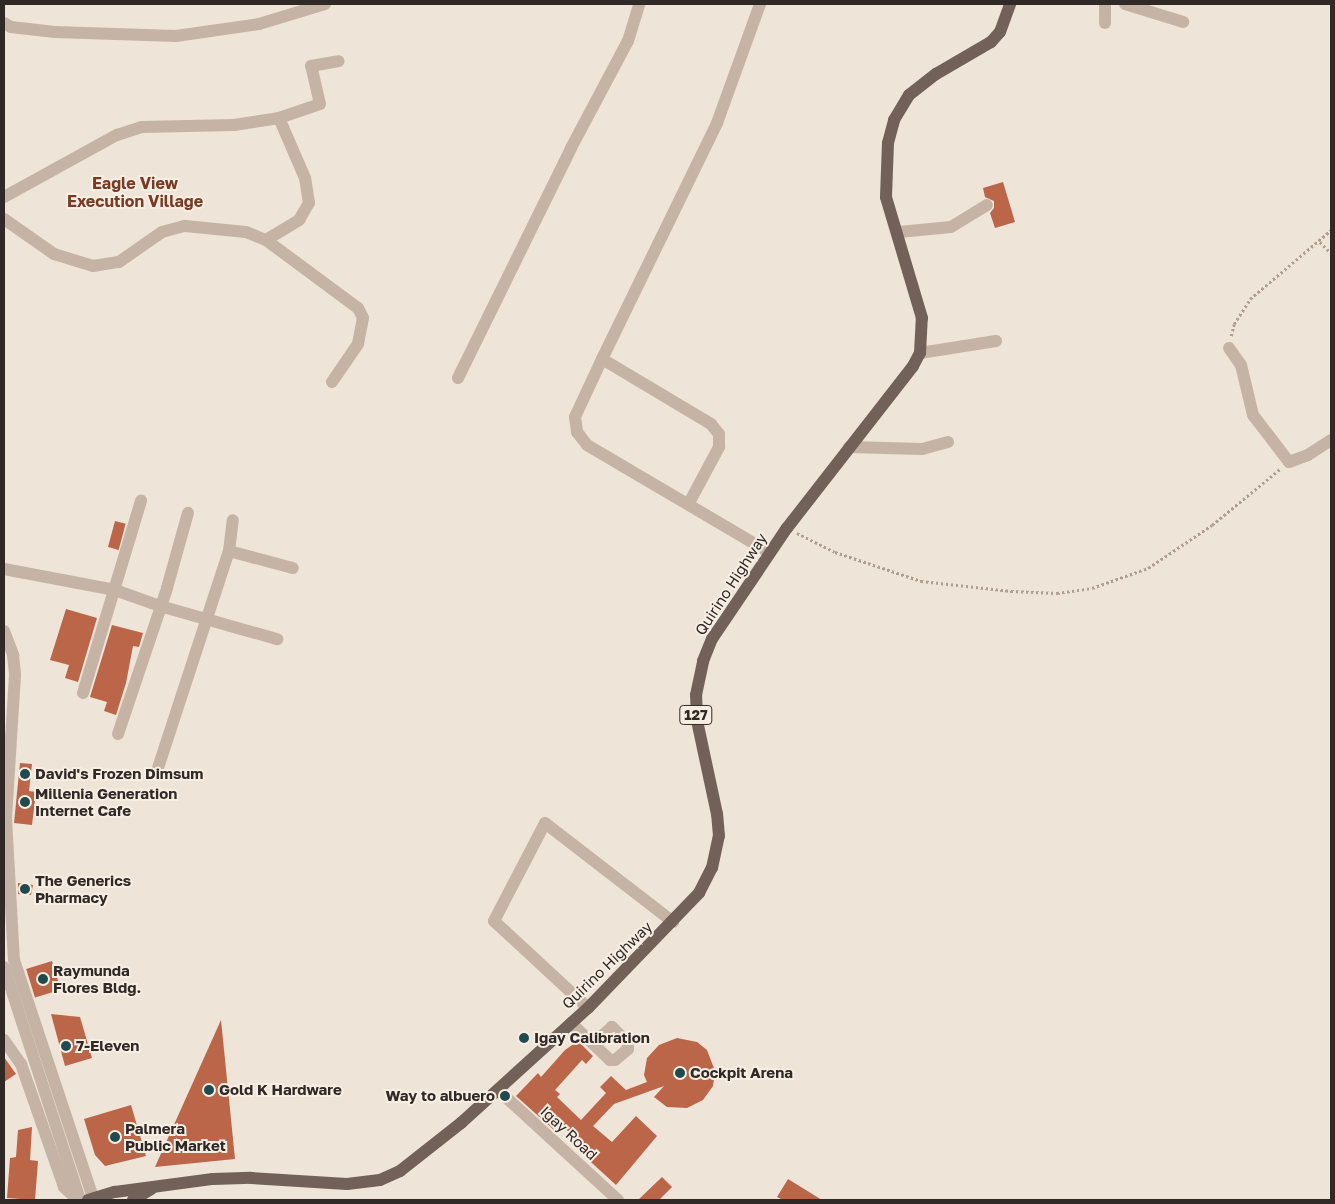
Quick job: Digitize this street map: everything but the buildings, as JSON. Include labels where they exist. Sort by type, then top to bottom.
[{"type":"main road","name":"Quirino Highway","points":[[86,1200],[213,1179],[251,1178],[347,1184],[380,1180],[424,1155],[498,1090],[588,1008],[699,893],[712,868],[719,836],[717,814],[698,734],[697,678],[712,639],[787,528],[849,446],[905,378],[920,353],[922,318],[899,232],[890,211],[885,182],[888,142],[894,120],[909,95],[924,82],[991,42],[1000,32],[1010,4]]},
{"type":"main road","name":"Quirino Highway","points":[[133,1200],[153,1188]]},
{"type":"street","points":[[4,23],[11,27],[55,32],[176,36],[259,24],[324,4]]},
{"type":"street","points":[[458,378],[571,148],[628,41],[639,4]]},
{"type":"street","points":[[760,4],[717,122],[575,417],[577,432],[587,445],[689,503],[770,553]]},
{"type":"street","points":[[1105,4],[1105,23]]},
{"type":"street","points":[[1125,4],[1183,22]]},
{"type":"street","points":[[4,197],[117,135],[142,127],[234,125],[279,118],[320,104],[311,66],[339,61]]},
{"type":"street","points":[[266,240],[299,220],[309,203],[305,178],[279,118]]},
{"type":"street","points":[[899,232],[951,227],[987,205]]},
{"type":"street","points":[[4,219],[54,254],[94,266],[118,262],[162,232],[185,226],[246,232],[266,240],[358,308],[363,318],[358,344],[332,382]]},
{"type":"street","points":[[920,353],[996,341]]},
{"type":"street","points":[[1229,348],[1241,365],[1253,415],[1289,462],[1308,455],[1331,440]]},
{"type":"street","points":[[602,359],[711,424],[718,434],[719,447],[689,503]]},
{"type":"street","points":[[849,446],[922,449],[948,442]]},
{"type":"street","points":[[83,693],[116,590],[141,500]]},
{"type":"street","points":[[118,734],[188,514]]},
{"type":"street","points":[[157,771],[229,551],[233,520]]},
{"type":"street","points":[[229,551],[293,568]]},
{"type":"street","points":[[4,569],[116,590],[160,606],[277,639]]},
{"type":"street","points":[[4,631],[13,654],[15,675],[6,818],[7,962],[86,1200]]},
{"type":"street","points":[[588,1008],[494,921],[545,823],[673,922]]},
{"type":"street","points":[[571,1023],[593,1044]]},
{"type":"street","points":[[4,1040],[21,1064],[64,1187],[86,1200]]},
{"type":"street","name":"Igay Road","points":[[498,1090],[618,1200]]},
{"type":"path","points":[[1229,348],[1234,324],[1241,310],[1320,242],[1331,230]]},
{"type":"path","points":[[1320,242],[1331,253]]},
{"type":"path","points":[[787,528],[835,552],[921,581],[1011,592],[1057,593],[1092,588],[1148,568],[1212,525],[1289,462]]},
{"type":"place","name":"David's Frozen Dimsum","points":[[25,774]]},
{"type":"place","name":"Millenia Generation Internet Cafe","points":[[25,802]]},
{"type":"place","name":"The Generics Pharmacy","points":[[25,889]]},
{"type":"place","name":"Raymunda Flores Bldg.","points":[[43,979]]},
{"type":"place","name":"Igay Calibration","points":[[524,1038]]},
{"type":"place","name":"7-Eleven","points":[[66,1046]]},
{"type":"place","name":"Cockpit Arena","points":[[680,1073]]},
{"type":"place","name":"Gold K Hardware","points":[[209,1090]]},
{"type":"place","name":"Way to albuero","points":[[505,1096]]},
{"type":"place","name":"Palmera Public Market","points":[[115,1137]]},
{"type":"district","name":"Eagle View Execution Village","points":[[135,192]]}]
